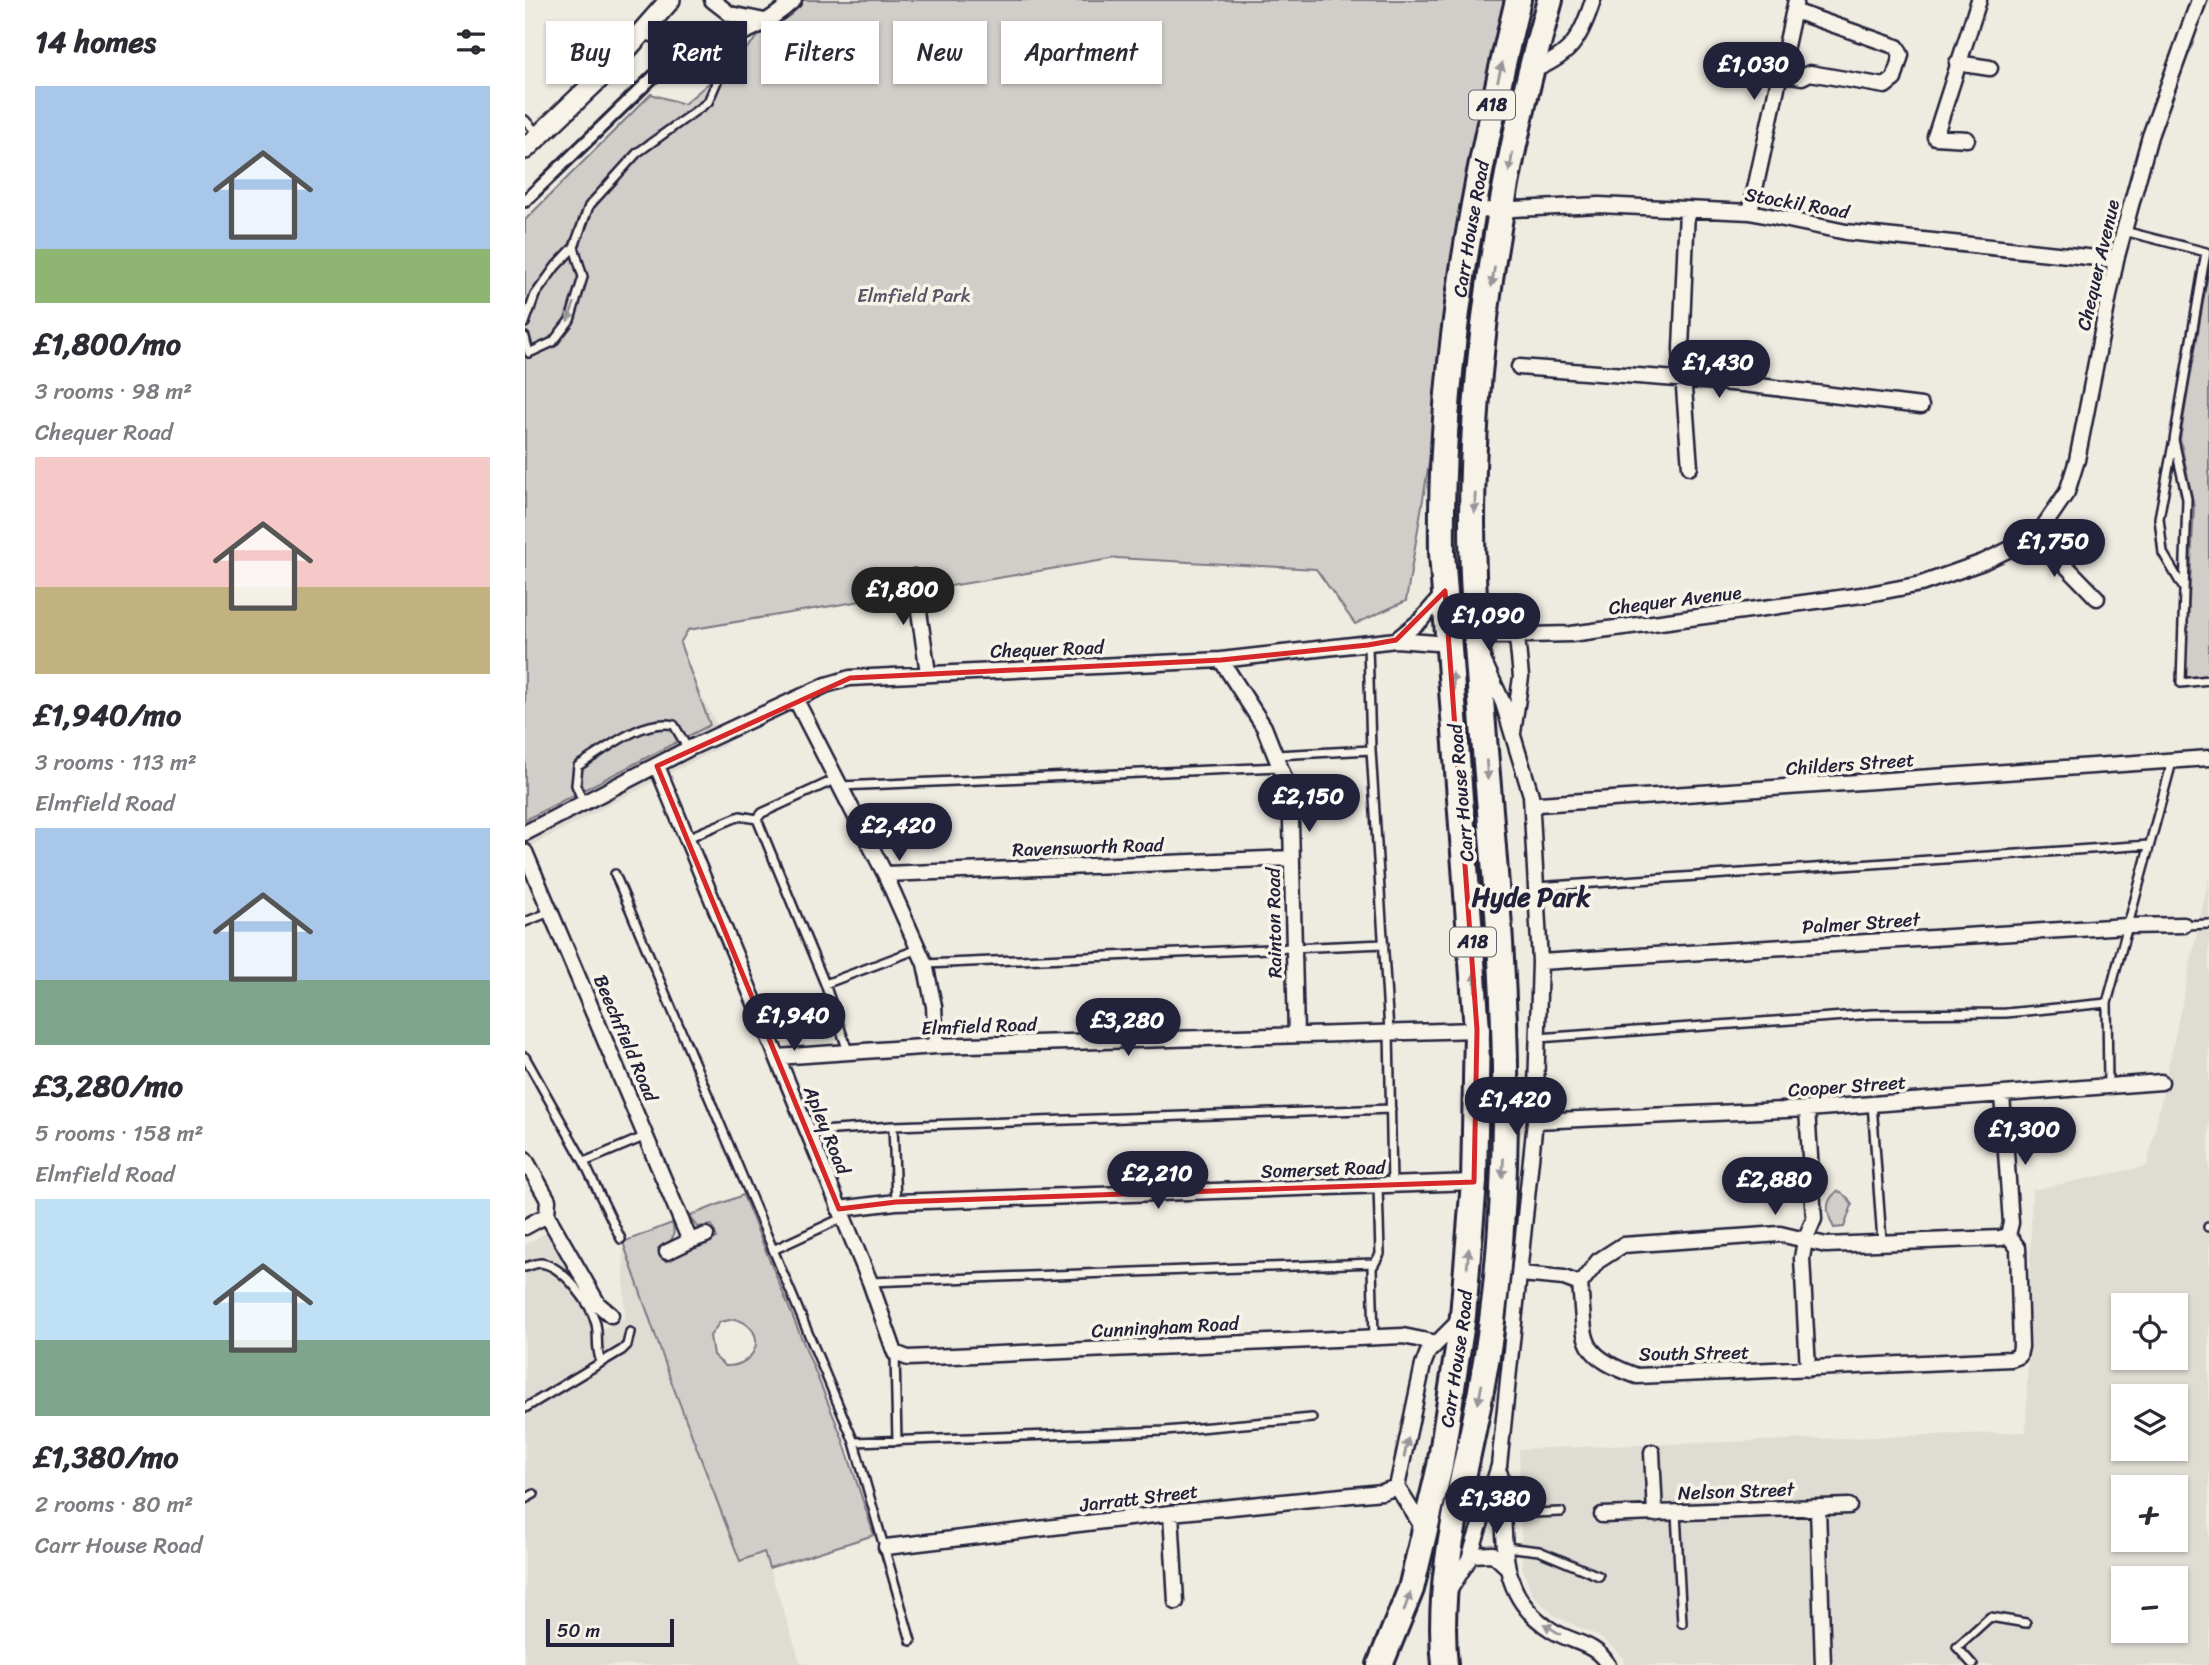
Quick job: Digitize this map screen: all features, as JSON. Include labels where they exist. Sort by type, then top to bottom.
[{"type":"highway","name":"Carr House Road","points":[[1380,1665],[1405,1609],[1425,1532],[1452,1398],[1463,1316],[1474,1182],[1477,1030],[1445,591],[1441,473],[1444,422],[1471,211],[1518,0]]},
{"type":"highway","name":"Carr House Road","points":[[1445,1665],[1445,1598],[1451,1546],[1483,1381],[1499,1242],[1506,1122],[1503,1011],[1473,571],[1476,427],[1486,320],[1503,209],[1529,72],[1550,0]]},
{"type":"street","points":[[532,143],[645,32],[670,0]]},
{"type":"street","points":[[712,0],[730,14],[748,20],[767,21],[795,0]]},
{"type":"street","points":[[1529,72],[1555,62],[1583,33],[1593,0]]},
{"type":"street","points":[[1967,139],[1935,136],[1979,0]]},
{"type":"street","name":"Chequer Avenue","points":[[1477,627],[1488,636],[1571,634],[1882,592],[1933,580],[1983,562],[2037,536],[2067,492],[2077,460],[2116,260],[2150,136],[2199,0]]},
{"type":"street","points":[[1750,212],[1779,73],[1795,6],[1897,47],[1902,55],[1894,79],[1885,86],[1811,73],[1802,77],[1779,73]]},
{"type":"street","points":[[1957,63],[1990,68]]},
{"type":"street","points":[[525,201],[648,82]]},
{"type":"street","name":"Stockil Road","points":[[1471,211],[1599,205],[1750,212],[1871,235],[2116,260]]},
{"type":"street","points":[[1687,210],[1681,349],[1690,467]]},
{"type":"street","points":[[1519,367],[1743,384],[1921,406]]},
{"type":"street","points":[[2037,536],[2097,598]]},
{"type":"street","points":[[913,576],[927,673]]},
{"type":"street","name":"Chequer Road","points":[[1396,640],[1421,620],[1445,591]]},
{"type":"street","points":[[1513,733],[1521,677],[1517,637]]},
{"type":"street","name":"Chequer Road","points":[[525,833],[688,749],[826,685],[850,678],[1221,660],[1396,640],[1450,644]]},
{"type":"street","points":[[1445,1598],[1471,1555],[1499,1466],[1535,1121],[1538,1038],[1540,962],[1533,809],[1513,733],[1491,674],[1479,653]]},
{"type":"street","name":"Rainton Road","points":[[1221,660],[1264,727],[1278,761],[1289,800],[1296,1035]]},
{"type":"street","points":[[796,700],[885,874],[925,964],[934,1006],[936,1046]]},
{"type":"street","name":"Childers Street","points":[[1533,809],[1539,804],[2209,758]]},
{"type":"street","name":"Apley Road","points":[[657,766],[870,1282],[895,1353]]},
{"type":"street","name":"Beechfield Road","points":[[525,852],[690,1241]]},
{"type":"street","name":"Ravensworth Road","points":[[885,874],[1292,858]]},
{"type":"street","name":"Palmer Street","points":[[1540,962],[2127,926],[2184,925]]},
{"type":"street","name":"Elmfield Road","points":[[777,1057],[936,1046],[1477,1030]]},
{"type":"street","name":"Cooper Street","points":[[1535,1121],[1807,1109],[2161,1082]]},
{"type":"street","points":[[1521,1274],[1564,1278],[1580,1284],[1598,1261],[1623,1245],[1780,1234],[1826,1245],[1882,1241],[1907,1244],[2001,1238],[2008,1235],[2011,1223],[2002,1095]]},
{"type":"street","points":[[1807,1109],[1814,1219],[1805,1240],[1802,1258],[1808,1369]]},
{"type":"street","points":[[525,1159],[548,1200],[547,1215],[598,1304],[611,1315]]},
{"type":"street","name":"Somerset Road","points":[[841,1214],[896,1202],[1474,1182]]},
{"type":"street","points":[[525,1227],[547,1215]]},
{"type":"street","points":[[667,1252],[706,1235]]},
{"type":"street","name":"South Street","points":[[1580,1284],[1581,1317],[1588,1343],[1606,1365],[1637,1377],[2011,1359],[2019,1356],[2021,1347],[2018,1248],[2008,1235]]},
{"type":"street","points":[[1425,1532],[1397,1487],[1423,1365],[1437,1343],[1463,1316]]},
{"type":"street","name":"Cunningham Road","points":[[895,1353],[908,1357],[1374,1337],[1422,1337],[1437,1343]]},
{"type":"street","name":"Nelson Street","points":[[1652,1452],[1655,1514]]},
{"type":"street","points":[[1499,1466],[1507,1567],[1520,1603],[1554,1632],[1593,1648],[1608,1665]]},
{"type":"street","name":"Jarratt Street","points":[[886,1548],[1171,1513],[1382,1492],[1397,1487]]},
{"type":"street","name":"Nelson Street","points":[[1602,1515],[1849,1506]]},
{"type":"street","name":"Nelson Street","points":[[1818,1508],[1823,1665]]},
{"type":"street","points":[[1171,1513],[1176,1602]]},
{"type":"street","points":[[1471,1555],[1485,1552],[1493,1554],[1507,1567]]},
{"type":"lane","points":[[525,323],[535,295],[574,247],[589,206],[629,162],[708,102],[716,84]]},
{"type":"lane","points":[[525,120],[532,143]]},
{"type":"lane","points":[[2124,231],[2206,253],[2159,518],[2163,553],[2184,590]]},
{"type":"lane","points":[[525,337],[529,353],[553,341],[570,320],[583,277],[574,247]]},
{"type":"lane","points":[[2174,440],[2187,499],[2181,683],[2209,680]]},
{"type":"lane","points":[[1368,645],[1371,750],[1389,1031],[1391,1109],[1380,1254],[1374,1263],[1374,1337]]},
{"type":"lane","points":[[583,802],[576,785],[578,766],[641,729],[663,722],[674,725],[688,749]]},
{"type":"lane","points":[[757,819],[762,813],[838,782],[1278,761],[1371,750]]},
{"type":"lane","points":[[2108,1085],[2107,1003],[2172,762]]},
{"type":"lane","points":[[687,838],[740,816],[757,819]]},
{"type":"lane","points":[[757,819],[825,984],[848,1052]]},
{"type":"lane","points":[[1536,887],[2149,845]]},
{"type":"lane","points":[[615,874],[854,1442],[911,1641]]},
{"type":"lane","points":[[525,922],[551,912]]},
{"type":"lane","points":[[2184,925],[2209,924]]},
{"type":"lane","points":[[925,964],[1384,944]]},
{"type":"lane","points":[[825,984],[918,949]]},
{"type":"lane","points":[[1538,1038],[1873,1014],[2007,1013],[2107,1003]]},
{"type":"lane","points":[[525,1057],[584,1162],[621,1239]]},
{"type":"lane","points":[[1872,1102],[1882,1241]]},
{"type":"lane","points":[[807,1132],[893,1126],[1391,1109]]},
{"type":"lane","points":[[893,1126],[896,1202]]},
{"type":"lane","points":[[584,1162],[647,1136]]},
{"type":"lane","points":[[773,1250],[841,1214]]},
{"type":"lane","points":[[525,1268],[539,1263],[557,1269],[578,1290],[596,1325],[595,1347],[601,1362]]},
{"type":"lane","points":[[870,1282],[1374,1263]]},
{"type":"lane","points":[[525,1408],[627,1345],[630,1332]]},
{"type":"lane","points":[[895,1353],[897,1441]]},
{"type":"lane","points":[[854,1442],[1165,1431],[1312,1418]]},
{"type":"lane","points":[[525,1499],[534,1494]]},
{"type":"lane","points":[[1503,1514],[1561,1512]]},
{"type":"lane","points":[[1676,1513],[1682,1623]]},
{"type":"lane","points":[[1504,1547],[1539,1550],[1599,1576]]},
{"type":"lane","points":[[1973,1665],[1957,1647],[1990,1617],[2027,1623]]},
{"type":"highlighted area","points":[[1445,591],[1477,1030],[1474,1182],[896,1202],[839,1209],[657,766],[850,678],[1221,660],[1368,645],[1396,640]]},
{"type":"shaded area","points":[[680,642],[695,684],[727,744],[525,849],[525,820],[586,786]]},
{"type":"shaded area","points":[[2209,877],[2209,1665],[1624,1665],[1624,1658],[1600,1637],[1555,1616],[1532,1594],[1522,1567],[1519,1449],[2026,1432],[2032,1190],[2147,1166]]},
{"type":"shaded area","points":[[545,1233],[604,1329],[625,1317],[623,1242],[673,1386],[740,1560],[764,1552],[800,1661],[805,1665],[525,1665],[525,1245]]},
{"type":"green space","name":"Elmfield Park","points":[[794,0],[1518,0],[1471,211],[1406,601],[1355,624],[1316,569],[1116,558],[688,630],[680,643],[710,725],[525,820],[525,220],[651,94],[684,104],[708,84],[747,84],[747,48],[761,34],[761,84],[879,84],[879,21],[773,21]]},
{"type":"green space","points":[[2209,267],[2209,675],[2185,678],[2194,506],[2180,439]]},
{"type":"green space","points":[[1838,1191],[1848,1198],[1852,1205],[1844,1227],[1834,1228],[1828,1203]]},
{"type":"green space","points":[[743,1195],[842,1437],[874,1535],[769,1568],[764,1552],[740,1561],[673,1386],[623,1242],[672,1223],[672,1239],[658,1248],[665,1261],[717,1238],[712,1225],[697,1227],[689,1216]],"holes":[[[735,1319],[753,1330],[756,1338],[752,1354],[737,1365],[725,1366],[713,1355],[710,1336],[720,1322]]]},
{"type":"district","name":"Hyde Park","points":[[1531,897]]}]
